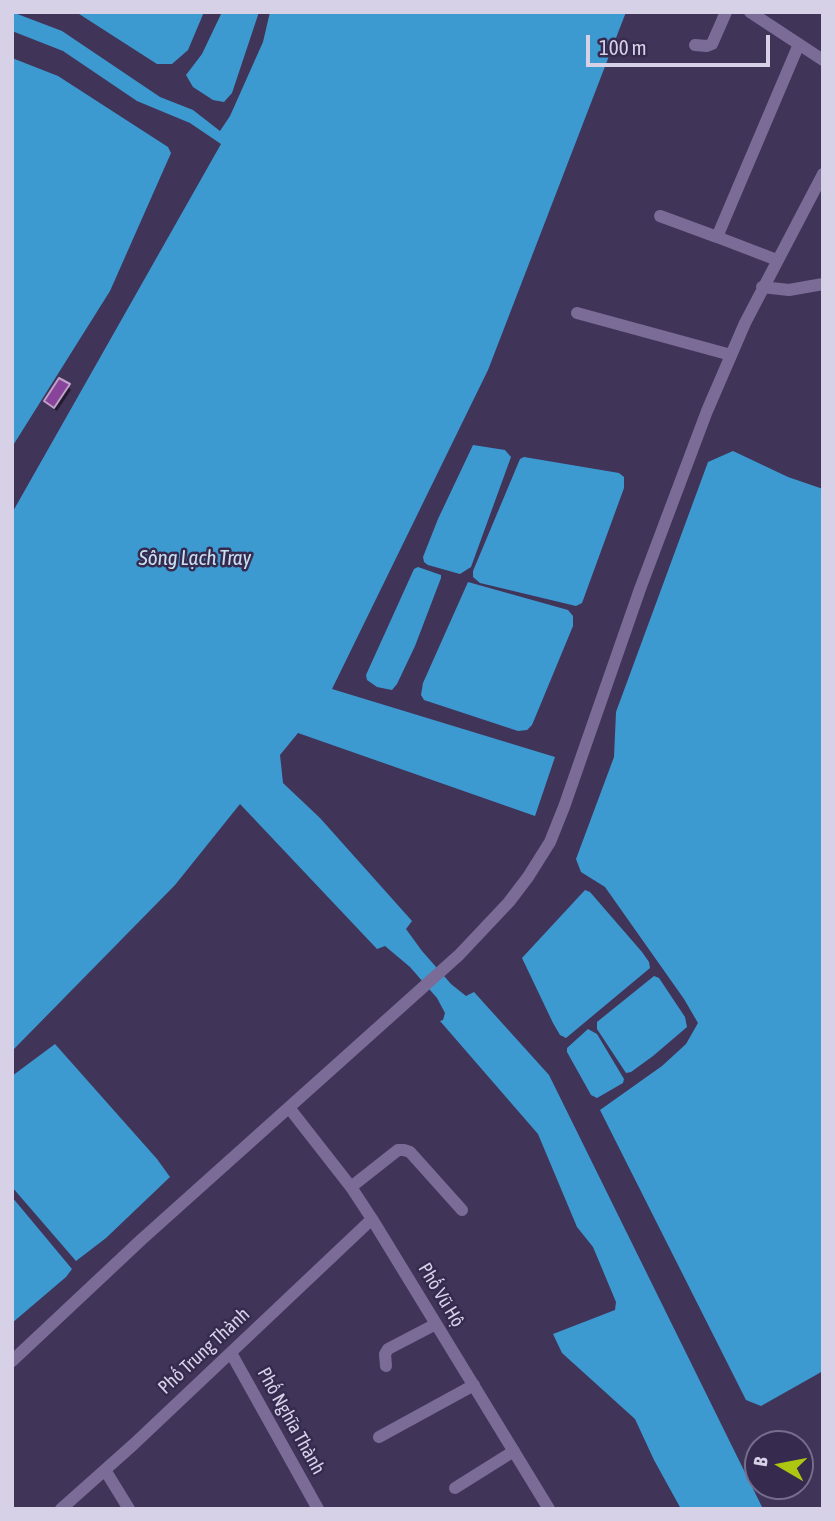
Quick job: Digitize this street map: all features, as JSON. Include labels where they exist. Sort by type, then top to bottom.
[{"type":"street","points":[[695,45],[712,44],[726,12]]},
{"type":"street","points":[[750,12],[823,60]]},
{"type":"street","points":[[717,237],[799,44]]},
{"type":"street","points":[[12,1361],[141,1240],[459,955],[509,902],[550,842],[682,473],[762,287],[823,174]]},
{"type":"street","points":[[660,216],[777,260]]},
{"type":"street","points":[[762,287],[789,290],[823,284]]},
{"type":"street","points":[[577,313],[731,355]]},
{"type":"street","name":"Phố Vũ Hộ","points":[[290,1109],[369,1215],[549,1509]]},
{"type":"street","points":[[352,1189],[398,1150],[404,1150],[410,1152],[462,1210]]},
{"type":"street","name":"Phố Trung Thành","points":[[61,1509],[231,1353],[369,1215]]},
{"type":"street","points":[[386,1366],[385,1354],[388,1349],[436,1324]]},
{"type":"street","name":"Phố Nghĩa Thành","points":[[231,1353],[318,1509]]},
{"type":"street","points":[[379,1437],[474,1385]]},
{"type":"street","points":[[455,1488],[514,1451]]},
{"type":"street","points":[[105,1470],[130,1509]]},
{"type":"water","name":"Sông Lạch Tray","points":[[12,12],[62,31],[160,97],[193,110],[220,131],[230,116],[263,42],[270,12],[626,12],[488,370],[332,689],[555,757],[535,816],[298,733],[280,755],[283,783],[320,818],[412,921],[406,929],[422,951],[451,984],[466,996],[474,992],[549,1075],[744,1470],[744,1500],[759,1500],[763,1509],[681,1509],[635,1419],[562,1353],[553,1334],[615,1310],[616,1302],[593,1247],[577,1227],[538,1134],[440,1021],[445,1013],[437,998],[410,967],[385,946],[377,949],[240,804],[175,885],[12,1051],[12,513],[221,144],[190,123],[137,101],[63,51],[12,31]]},
{"type":"water","points":[[76,12],[204,12],[188,50],[172,64],[157,64]]},
{"type":"water","points":[[222,12],[259,12],[232,93],[224,102],[213,100],[193,87],[186,75],[202,54]]},
{"type":"water","points":[[12,58],[58,76],[168,147],[171,153],[110,291],[12,447]]},
{"type":"water","points":[[473,445],[505,450],[511,457],[471,567],[460,574],[428,565],[423,557]]},
{"type":"water","points":[[733,451],[788,477],[823,489],[823,1371],[761,1406],[746,1400],[600,1110],[662,1066],[686,1044],[698,1023],[605,887],[581,872],[576,859],[614,757],[616,712],[708,462]]},
{"type":"water","points":[[524,457],[619,473],[624,477],[624,488],[582,603],[576,606],[480,583],[473,577],[473,571],[520,459]]},
{"type":"water","points":[[418,567],[441,575],[441,578],[397,684],[392,690],[377,687],[367,680],[366,675],[414,569]]},
{"type":"water","points":[[468,582],[568,610],[573,616],[573,626],[532,725],[527,730],[518,731],[424,700],[421,695],[423,683]]},
{"type":"water","points":[[585,890],[590,892],[642,952],[650,968],[566,1038],[560,1035],[553,1023],[522,958]]},
{"type":"water","points":[[654,976],[659,978],[685,1017],[687,1027],[653,1056],[626,1073],[597,1029],[597,1022]]},
{"type":"water","points":[[588,1029],[597,1034],[624,1079],[623,1083],[597,1098],[591,1095],[567,1052],[567,1048]]},
{"type":"water","points":[[55,1044],[170,1177],[106,1238],[76,1261],[12,1187],[12,1076]]},
{"type":"water","points":[[12,1197],[72,1269],[12,1323]]},
{"type":"building","points":[[59,378],[70,384],[54,408],[44,401]]}]
